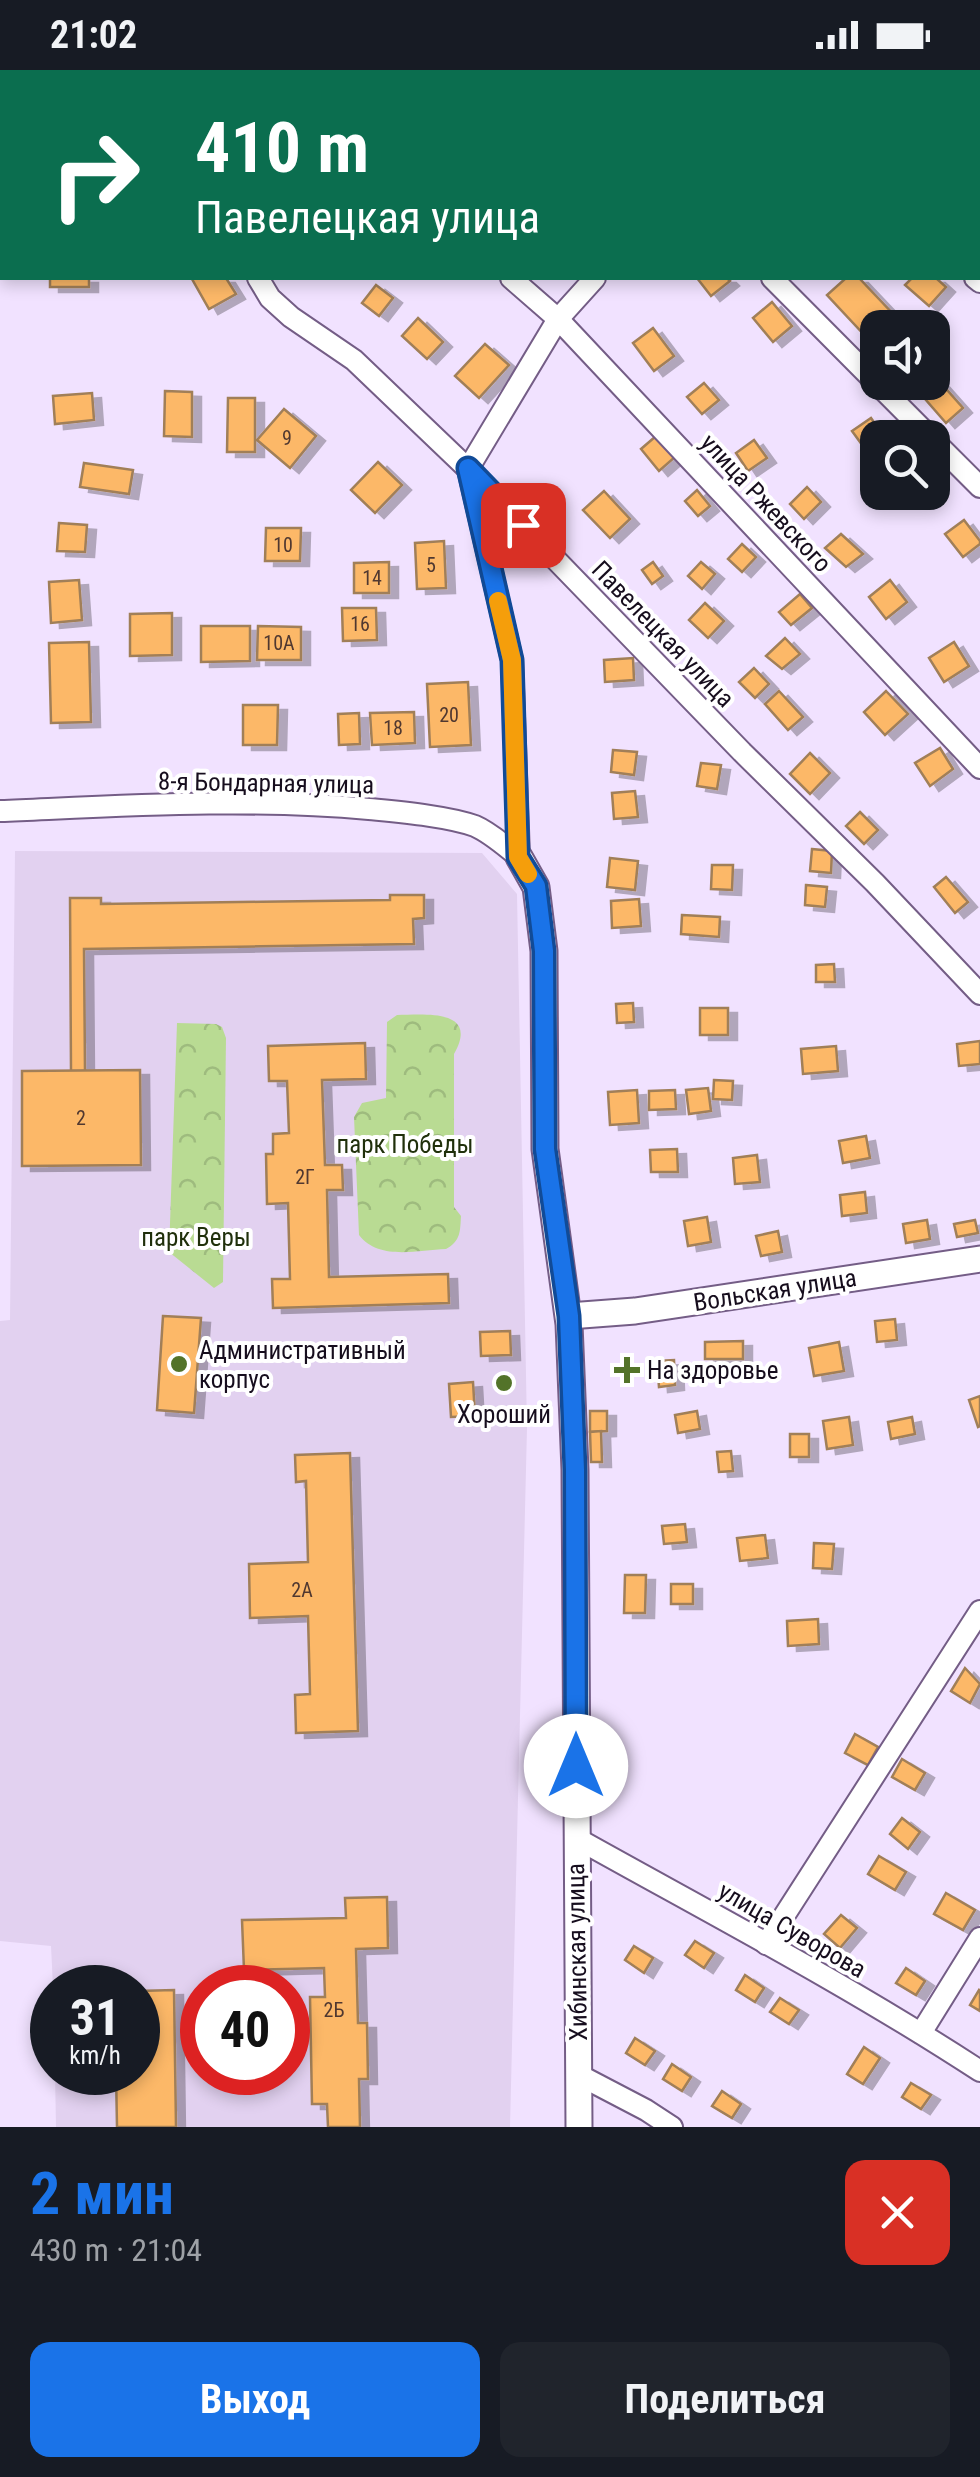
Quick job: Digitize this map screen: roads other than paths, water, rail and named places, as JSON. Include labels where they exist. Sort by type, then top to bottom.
[{"type":"street","name":"Павелецкая улица","points":[[259,280],[270,298],[291,318],[354,360],[468,468],[980,994]]},
{"type":"street","name":"улица Ржевского","points":[[513,280],[558,319],[980,768]]},
{"type":"street","points":[[468,468],[558,319],[593,280]]},
{"type":"street","points":[[774,280],[914,420]]},
{"type":"street","points":[[950,456],[980,487]]},
{"type":"street","name":"Хибинская улица","points":[[468,468],[512,660],[518,857],[536,886],[544,951],[545,1149],[569,1316],[575,1470],[579,2127]]},
{"type":"street","name":"8-я Бондарная улица","points":[[0,810],[144,805],[329,806],[410,813],[474,826],[518,857]]},
{"type":"street","name":"Вольская улица","points":[[569,1316],[636,1311],[980,1259]]},
{"type":"street","points":[[766,1944],[980,1611]]},
{"type":"street","name":"улица Суворова","points":[[576,1838],[920,2032],[980,2071]]},
{"type":"street","points":[[920,2032],[980,1938]]},
{"type":"street","points":[[579,2075],[672,2127]]},
{"type":"place","name":"Административный корпус","points":[[179,1364]]},
{"type":"place","name":"На здоровье","points":[[627,1370]]},
{"type":"place","name":"Хороший","points":[[504,1383]]},
{"type":"park label","name":"парк Победы","points":[[405,1144]]},
{"type":"park label","name":"парк Веры","points":[[196,1237]]}]
